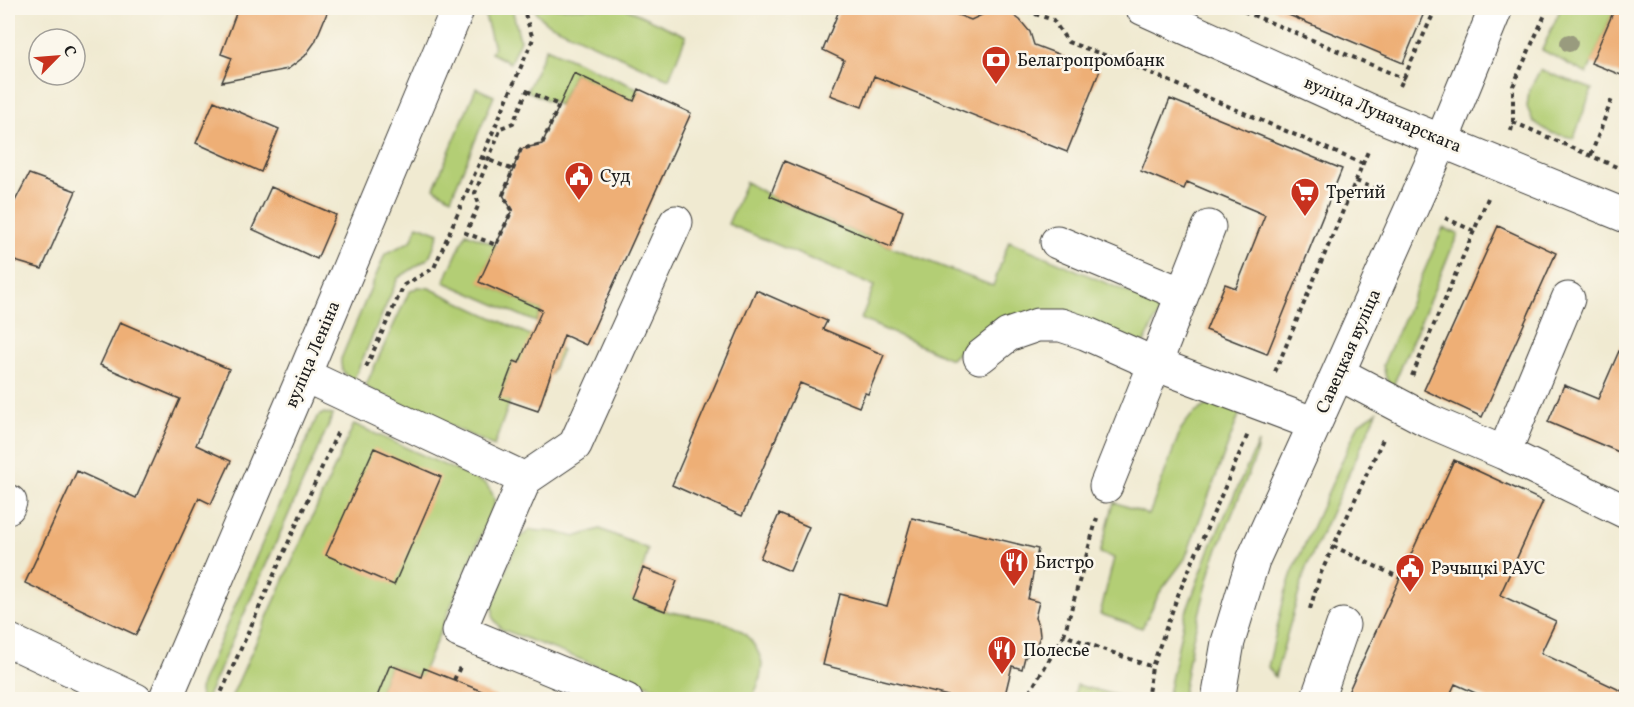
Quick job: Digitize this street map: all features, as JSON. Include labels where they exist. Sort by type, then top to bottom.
[{"type":"street","name":"вуліца Леніна","points":[[165,699],[458,8]]},
{"type":"street","name":"вуліца Луначарскага","points":[[1142,8],[1383,117],[1626,216]]},
{"type":"street","name":"Савецкая вуліца","points":[[1218,699],[1228,642],[1253,560],[1442,140],[1496,8]]},
{"type":"street","points":[[626,699],[459,632],[525,479],[575,445],[676,222]]},
{"type":"street","points":[[1106,486],[1209,227]]},
{"type":"street","points":[[1057,242],[1182,294]]},
{"type":"street","points":[[1503,453],[1568,299]]},
{"type":"street","points":[[980,357],[1008,335],[1037,325],[1061,325],[1085,333],[1155,364],[1315,423]]},
{"type":"street","points":[[1338,373],[1429,421],[1503,453],[1626,512]]},
{"type":"street","points":[[304,375],[525,479]]},
{"type":"street","points":[[1317,699],[1343,625]]},
{"type":"street","points":[[8,640],[136,699]]},
{"type":"path","points":[[218,699],[404,285],[434,268],[533,39],[523,8]]},
{"type":"path","points":[[1018,8],[1053,20],[1068,42],[1132,65],[1363,164]]},
{"type":"path","points":[[1236,8],[1405,79],[1436,8]]},
{"type":"path","points":[[1310,609],[1320,575],[1399,406],[1503,165],[1513,122],[1513,86],[1548,8]]},
{"type":"path","points":[[527,91],[559,105],[542,144],[521,148],[513,170],[503,195],[512,210],[496,245],[466,233],[479,204],[475,193],[501,128],[513,123],[527,91]]},
{"type":"path","points":[[1590,155],[1613,96]]},
{"type":"path","points":[[1513,122],[1626,171]]},
{"type":"path","points":[[482,157],[513,170]]},
{"type":"path","points":[[1025,699],[1064,635],[1106,486]]},
{"type":"path","points":[[1333,546],[1400,578]]},
{"type":"path","points":[[1064,635],[1152,667]]},
{"type":"green space","points":[[486,8],[512,8],[520,40],[510,63],[491,53],[494,48],[484,12]]},
{"type":"green space","points":[[535,8],[625,8],[686,36],[669,79],[545,22]]},
{"type":"green space","points":[[1561,8],[1615,8],[1587,74],[1542,50]]},
{"type":"green space","points":[[546,48],[639,89],[634,101],[574,73],[559,105],[527,91]]},
{"type":"green space","points":[[1540,70],[1592,89],[1574,138],[1551,133],[1533,121],[1527,107],[1529,91]]},
{"type":"green space","points":[[476,88],[494,96],[451,198],[434,188]]},
{"type":"green space","points":[[746,182],[770,196],[891,247],[993,286],[1009,241],[1162,307],[1144,343],[997,323],[978,332],[951,359],[861,319],[874,286],[728,224]]},
{"type":"green space","points":[[418,225],[439,233],[429,258],[398,278],[353,381],[343,372],[341,359],[385,254],[411,241]]},
{"type":"green space","points":[[1443,228],[1458,234],[1392,388],[1386,378],[1383,365]]},
{"type":"green space","points":[[466,233],[496,245],[480,282],[542,310],[536,322],[444,282]]},
{"type":"green space","points":[[418,287],[429,288],[562,350],[551,374],[514,361],[501,397],[510,401],[494,446],[365,387],[409,292]]},
{"type":"green space","points":[[1220,404],[1242,407],[1185,559],[1160,592],[1142,628],[1100,614],[1114,558],[1100,553],[1114,502],[1149,515],[1181,429],[1191,416],[1205,406]]},
{"type":"green space","points":[[1377,412],[1306,568],[1275,677],[1268,667],[1292,573],[1359,423]]},
{"type":"green space","points":[[324,413],[333,415],[206,699],[201,699],[201,684],[317,417]]},
{"type":"green space","points":[[354,424],[486,484],[495,502],[421,677],[390,665],[376,699],[230,700]]},
{"type":"green space","points":[[1258,443],[1255,458],[1213,561],[1192,642],[1182,699],[1167,699],[1184,618],[1210,548]]},
{"type":"green space","points":[[600,529],[648,549],[632,598],[666,611],[728,624],[739,629],[748,637],[758,652],[762,665],[759,683],[750,699],[684,699],[501,629],[493,618],[493,605],[518,539],[530,530],[555,532],[575,537]]},
{"type":"green space","points":[[1077,685],[1130,699],[1073,699]]},
{"type":"building","points":[[238,8],[329,8],[315,42],[305,56],[288,69],[222,82],[232,58],[221,54]]},
{"type":"building","name":"Белагропромбанк","points":[[840,8],[939,8],[971,20],[986,13],[1010,13],[1020,20],[1030,32],[1034,45],[1100,70],[1067,152],[874,76],[862,107],[830,95],[844,60],[823,50]]},
{"type":"building","points":[[1272,8],[1426,8],[1403,63]]},
{"type":"building","points":[[1615,8],[1626,8],[1626,77],[1591,63]]},
{"type":"building","name":"Суд","points":[[574,73],[634,101],[639,89],[691,113],[586,345],[564,335],[538,411],[500,398],[514,361],[519,363],[542,310],[479,282],[512,210],[503,195],[521,149],[542,144]]},
{"type":"building","points":[[1170,99],[1342,169],[1267,354],[1206,330],[1225,284],[1236,288],[1265,215],[1187,182],[1184,189],[1141,171]]},
{"type":"building","points":[[214,101],[279,129],[261,172],[196,143]]},
{"type":"building","points":[[784,161],[903,211],[891,247],[770,196]]},
{"type":"building","points":[[29,174],[76,191],[42,269],[8,259],[8,202],[14,203]]},
{"type":"building","points":[[271,187],[336,215],[317,259],[252,229]]},
{"type":"building","points":[[1498,226],[1556,253],[1482,417],[1424,390]]},
{"type":"building","points":[[756,290],[827,321],[823,329],[884,355],[868,394],[865,393],[859,407],[800,383],[742,516],[672,485]]},
{"type":"building","points":[[120,322],[229,369],[196,445],[231,461],[211,504],[199,498],[136,635],[25,583],[77,471],[136,498],[180,399],[100,365]]},
{"type":"building","points":[[1626,335],[1626,455],[1548,422],[1564,385],[1598,399]]},
{"type":"building","points":[[374,448],[441,477],[394,585],[326,555]]},
{"type":"building","points":[[1454,460],[1543,501],[1500,595],[1556,621],[1541,653],[1626,693],[1626,699],[1489,699],[1455,684],[1448,699],[1345,699]]},
{"type":"building","points":[[779,514],[809,527],[790,571],[760,558]]},
{"type":"building","points":[[912,518],[1038,549],[1028,599],[1039,602],[1035,618],[1040,636],[1036,647],[1025,657],[1022,669],[1012,666],[1004,699],[960,699],[823,665],[840,594],[887,606]]},
{"type":"building","points":[[643,568],[677,581],[665,611],[631,598]]},
{"type":"building","points":[[390,665],[421,677],[424,668],[499,699],[376,699]]},
{"type":"place","name":"Белагропромбанк","points":[[996,86]]},
{"type":"place","name":"Суд","points":[[579,202]]},
{"type":"place","name":"Третий","points":[[1305,218]]},
{"type":"place","name":"Бистро","points":[[1014,588]]},
{"type":"place","name":"Рэчыцкі РАУС","points":[[1410,594]]},
{"type":"place","name":"Полесье","points":[[1002,676]]}]
